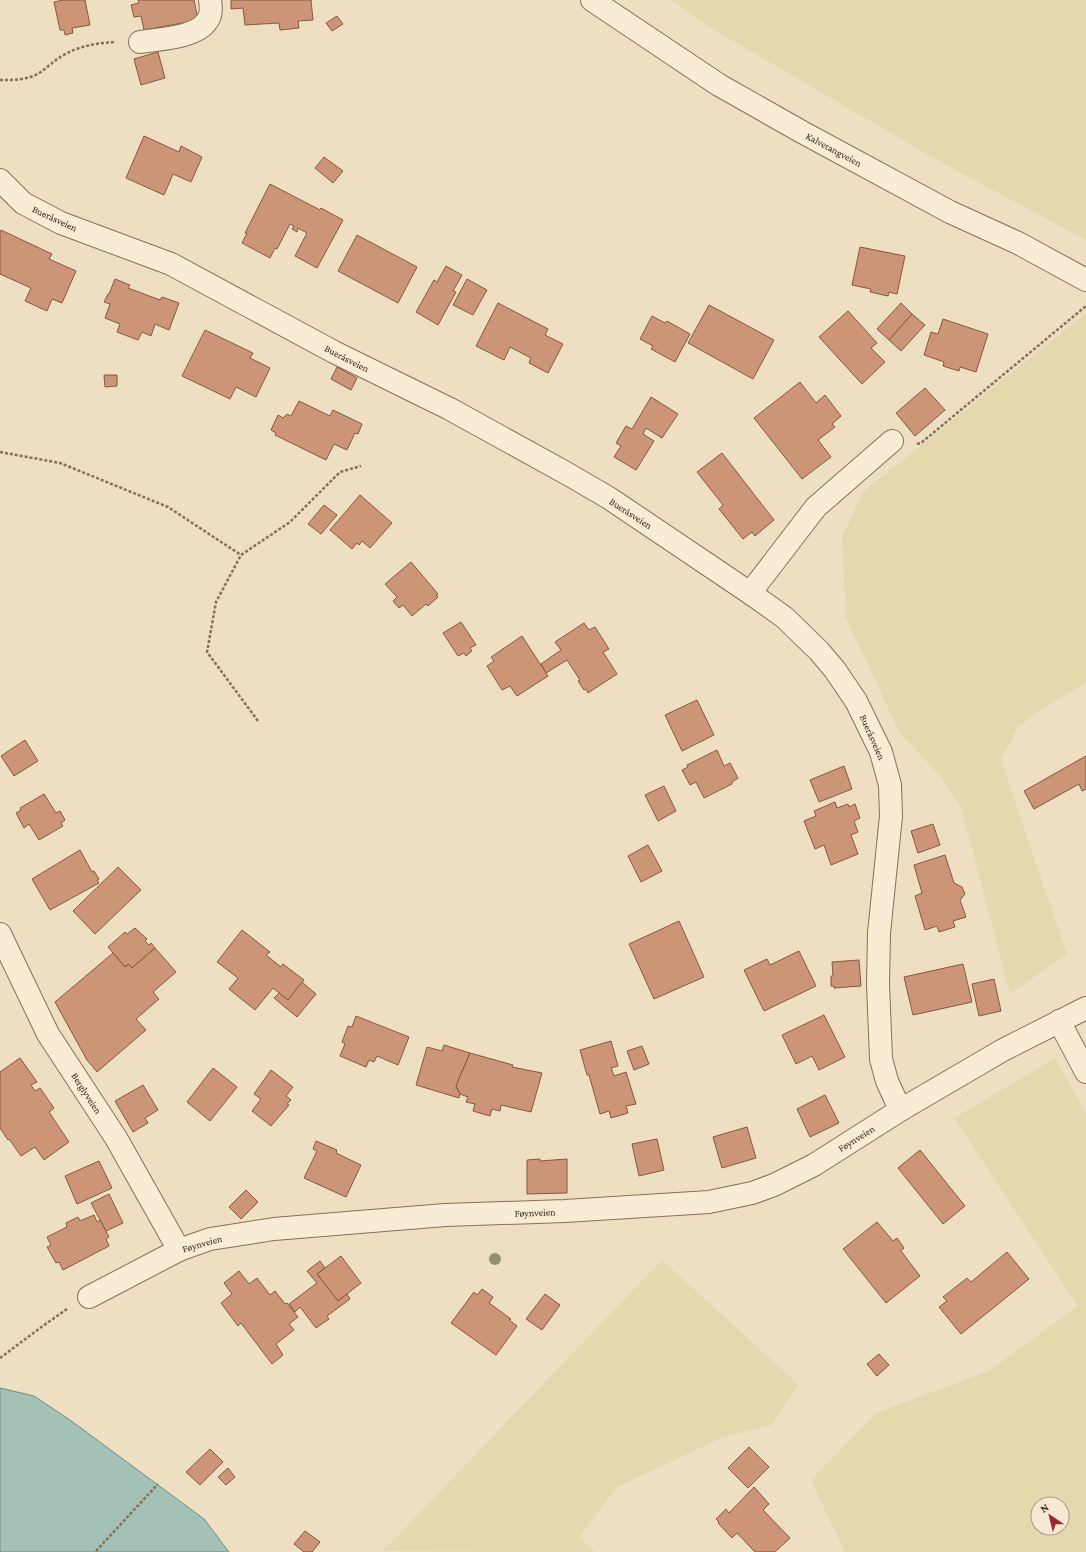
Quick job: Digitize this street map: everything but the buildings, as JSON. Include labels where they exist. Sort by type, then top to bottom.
[{"type":"street","points":[[140,42],[189,34],[197,30],[208,21],[211,10],[210,0]]},
{"type":"street","name":"Kalvetangveien","points":[[592,0],[719,85],[950,212],[1018,243],[1086,280]]},
{"type":"street","name":"Bueråsveien","points":[[0,180],[23,203],[61,222],[171,264],[334,352],[450,409],[566,473],[609,498],[750,593],[784,617],[819,651],[835,670],[856,701],[881,752],[890,785],[891,816],[879,933],[878,984],[881,1059],[887,1082],[902,1109]]},
{"type":"street","points":[[750,593],[816,507],[888,444]]},
{"type":"street","name":"Berglyveien","points":[[0,934],[48,1034],[116,1138],[179,1250]]},
{"type":"street","name":"Føynveien","points":[[90,1297],[179,1250],[210,1239],[274,1229],[445,1215],[565,1211],[709,1202],[752,1193],[774,1185],[814,1165],[902,1109],[1003,1050],[1086,1008]]},
{"type":"street","points":[[1058,1021],[1086,1072]]},
{"type":"path","points":[[0,80],[30,78],[40,73],[61,56],[82,46],[105,42],[140,42]]},
{"type":"path","points":[[888,444],[909,446],[921,443],[1086,306]]},
{"type":"path","points":[[0,452],[60,463],[168,507],[241,554]]},
{"type":"path","points":[[258,721],[207,652],[216,602],[241,554],[290,522],[340,472],[360,466]]},
{"type":"path","points":[[0,1358],[62,1312],[90,1297]]},
{"type":"path","points":[[96,1551],[158,1484]]},
{"type":"shaded area","points":[[672,0],[1086,0],[1086,240],[937,160],[706,25]]},
{"type":"shaded area","points":[[1085,314],[1086,683],[1042,709],[1018,727],[1001,760],[1067,954],[1010,994],[961,807],[939,775],[900,733],[846,618],[842,538],[863,492]]},
{"type":"shaded area","points":[[1055,1058],[1086,1113],[1086,1552],[845,1552],[811,1480],[876,1413],[989,1371],[1078,1306],[954,1118]]},
{"type":"shaded area","points":[[662,1260],[798,1384],[772,1425],[723,1437],[617,1487],[579,1537],[595,1552],[383,1551]]},
{"type":"shaded area","points":[[0,1388],[34,1396],[70,1420],[204,1519],[229,1552],[0,1552]]}]
